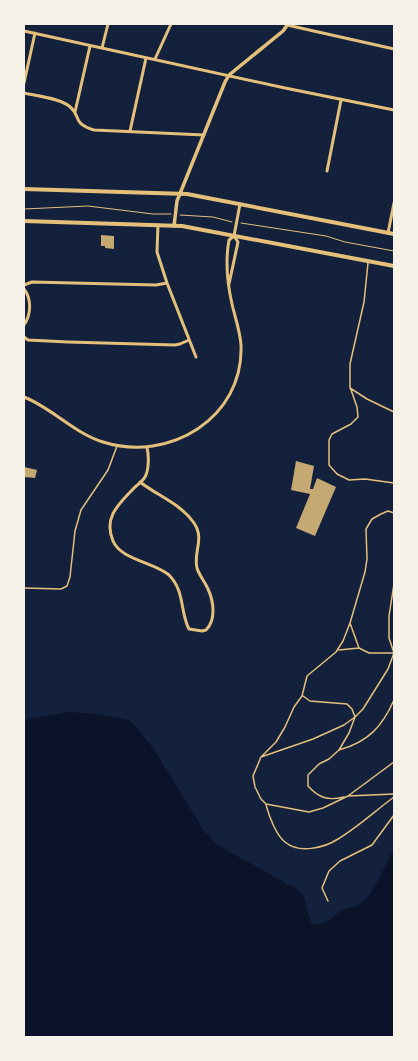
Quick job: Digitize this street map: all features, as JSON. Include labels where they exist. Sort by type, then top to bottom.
[{"type":"main road","points":[[24,189],[180,194],[394,234]]},
{"type":"main road","points":[[24,221],[174,226],[394,266]]},
{"type":"street","points":[[102,48],[108,24]]},
{"type":"street","points":[[155,60],[171,24]]},
{"type":"street","points":[[174,226],[177,201],[220,92],[229,75],[275,38],[287,25],[394,49]]},
{"type":"street","points":[[24,31],[341,100],[394,110]]},
{"type":"street","points":[[24,83],[35,33]]},
{"type":"street","points":[[74,113],[90,46]]},
{"type":"street","points":[[130,131],[146,58]]},
{"type":"street","points":[[24,93],[59,101],[68,105],[78,122],[88,129],[204,134]]},
{"type":"street","points":[[327,171],[341,100]]},
{"type":"street","points":[[388,233],[394,203]]},
{"type":"street","points":[[228,286],[238,242],[234,236],[240,204]]},
{"type":"street","points":[[158,225],[157,252],[167,283],[196,357]]},
{"type":"street","points":[[24,397],[38,404],[94,439],[117,446],[139,448],[165,444],[195,431],[207,422],[229,397],[240,366],[240,335],[228,286],[226,271],[227,248],[229,240],[234,236]]},
{"type":"street","points":[[24,285],[32,282],[156,285],[167,283]]},
{"type":"street","points":[[24,289],[29,301],[30,310],[24,325]]},
{"type":"street","points":[[24,337],[28,340],[175,345],[189,340]]},
{"type":"street","points":[[140,482],[180,508],[197,528],[199,542],[197,568],[208,589],[213,610],[212,620],[206,630],[202,631],[190,629],[181,595],[177,585],[170,576],[160,569],[118,549],[110,530],[112,514],[146,474],[148,459],[147,447]]},
{"type":"lane","points":[[368,261],[364,302],[350,364],[350,388],[357,407],[358,417],[351,424],[332,434],[329,440],[329,465],[337,474],[349,480],[365,479],[394,483]]},
{"type":"lane","points":[[350,388],[367,399],[394,412]]},
{"type":"lane","points":[[24,588],[61,589],[65,588],[69,583],[75,531],[81,510],[108,470],[117,446]]},
{"type":"lane","points":[[394,513],[388,511],[381,514],[372,520],[366,529],[367,559],[365,572],[350,623],[343,641],[338,650],[307,676],[302,696],[294,707],[276,742],[261,757],[253,776],[255,787],[260,799],[266,804],[309,812],[323,808],[348,796],[394,762]]},
{"type":"lane","points":[[394,584],[389,616],[389,638],[394,653],[388,669],[379,685],[355,717],[349,733],[339,750],[329,759],[318,764],[308,775],[308,786],[316,794],[326,798],[336,799],[348,796],[394,796]]},
{"type":"lane","points":[[350,623],[359,648]]},
{"type":"lane","points":[[338,650],[359,648],[369,653],[394,653]]},
{"type":"lane","points":[[302,696],[310,701],[347,704],[352,709],[355,717]]},
{"type":"lane","points":[[339,750],[359,743],[376,730],[385,719],[394,700]]},
{"type":"lane","points":[[261,757],[344,725],[355,717]]},
{"type":"lane","points":[[266,804],[274,826],[285,842],[294,846],[313,848],[337,840],[394,796]]},
{"type":"lane","points":[[328,901],[322,888],[329,871],[340,861],[372,846],[394,815]]},
{"type":"path","points":[[24,209],[88,206],[153,214],[213,217],[326,236],[345,242],[394,251]]},
{"type":"water","points":[[68,712],[98,714],[129,720],[153,748],[203,829],[217,845],[284,882],[286,885],[294,886],[304,897],[311,923],[316,925],[322,924],[340,911],[358,905],[366,899],[375,886],[394,849],[394,1037],[24,1037],[24,720]]},
{"type":"building","points":[[101,235],[114,236],[114,249],[101,246]]},
{"type":"building","points":[[296,461],[314,466],[310,489],[313,489],[317,478],[336,487],[315,536],[296,528],[310,494],[291,490]]},
{"type":"building","points":[[24,467],[37,470],[35,478],[24,477]]}]
